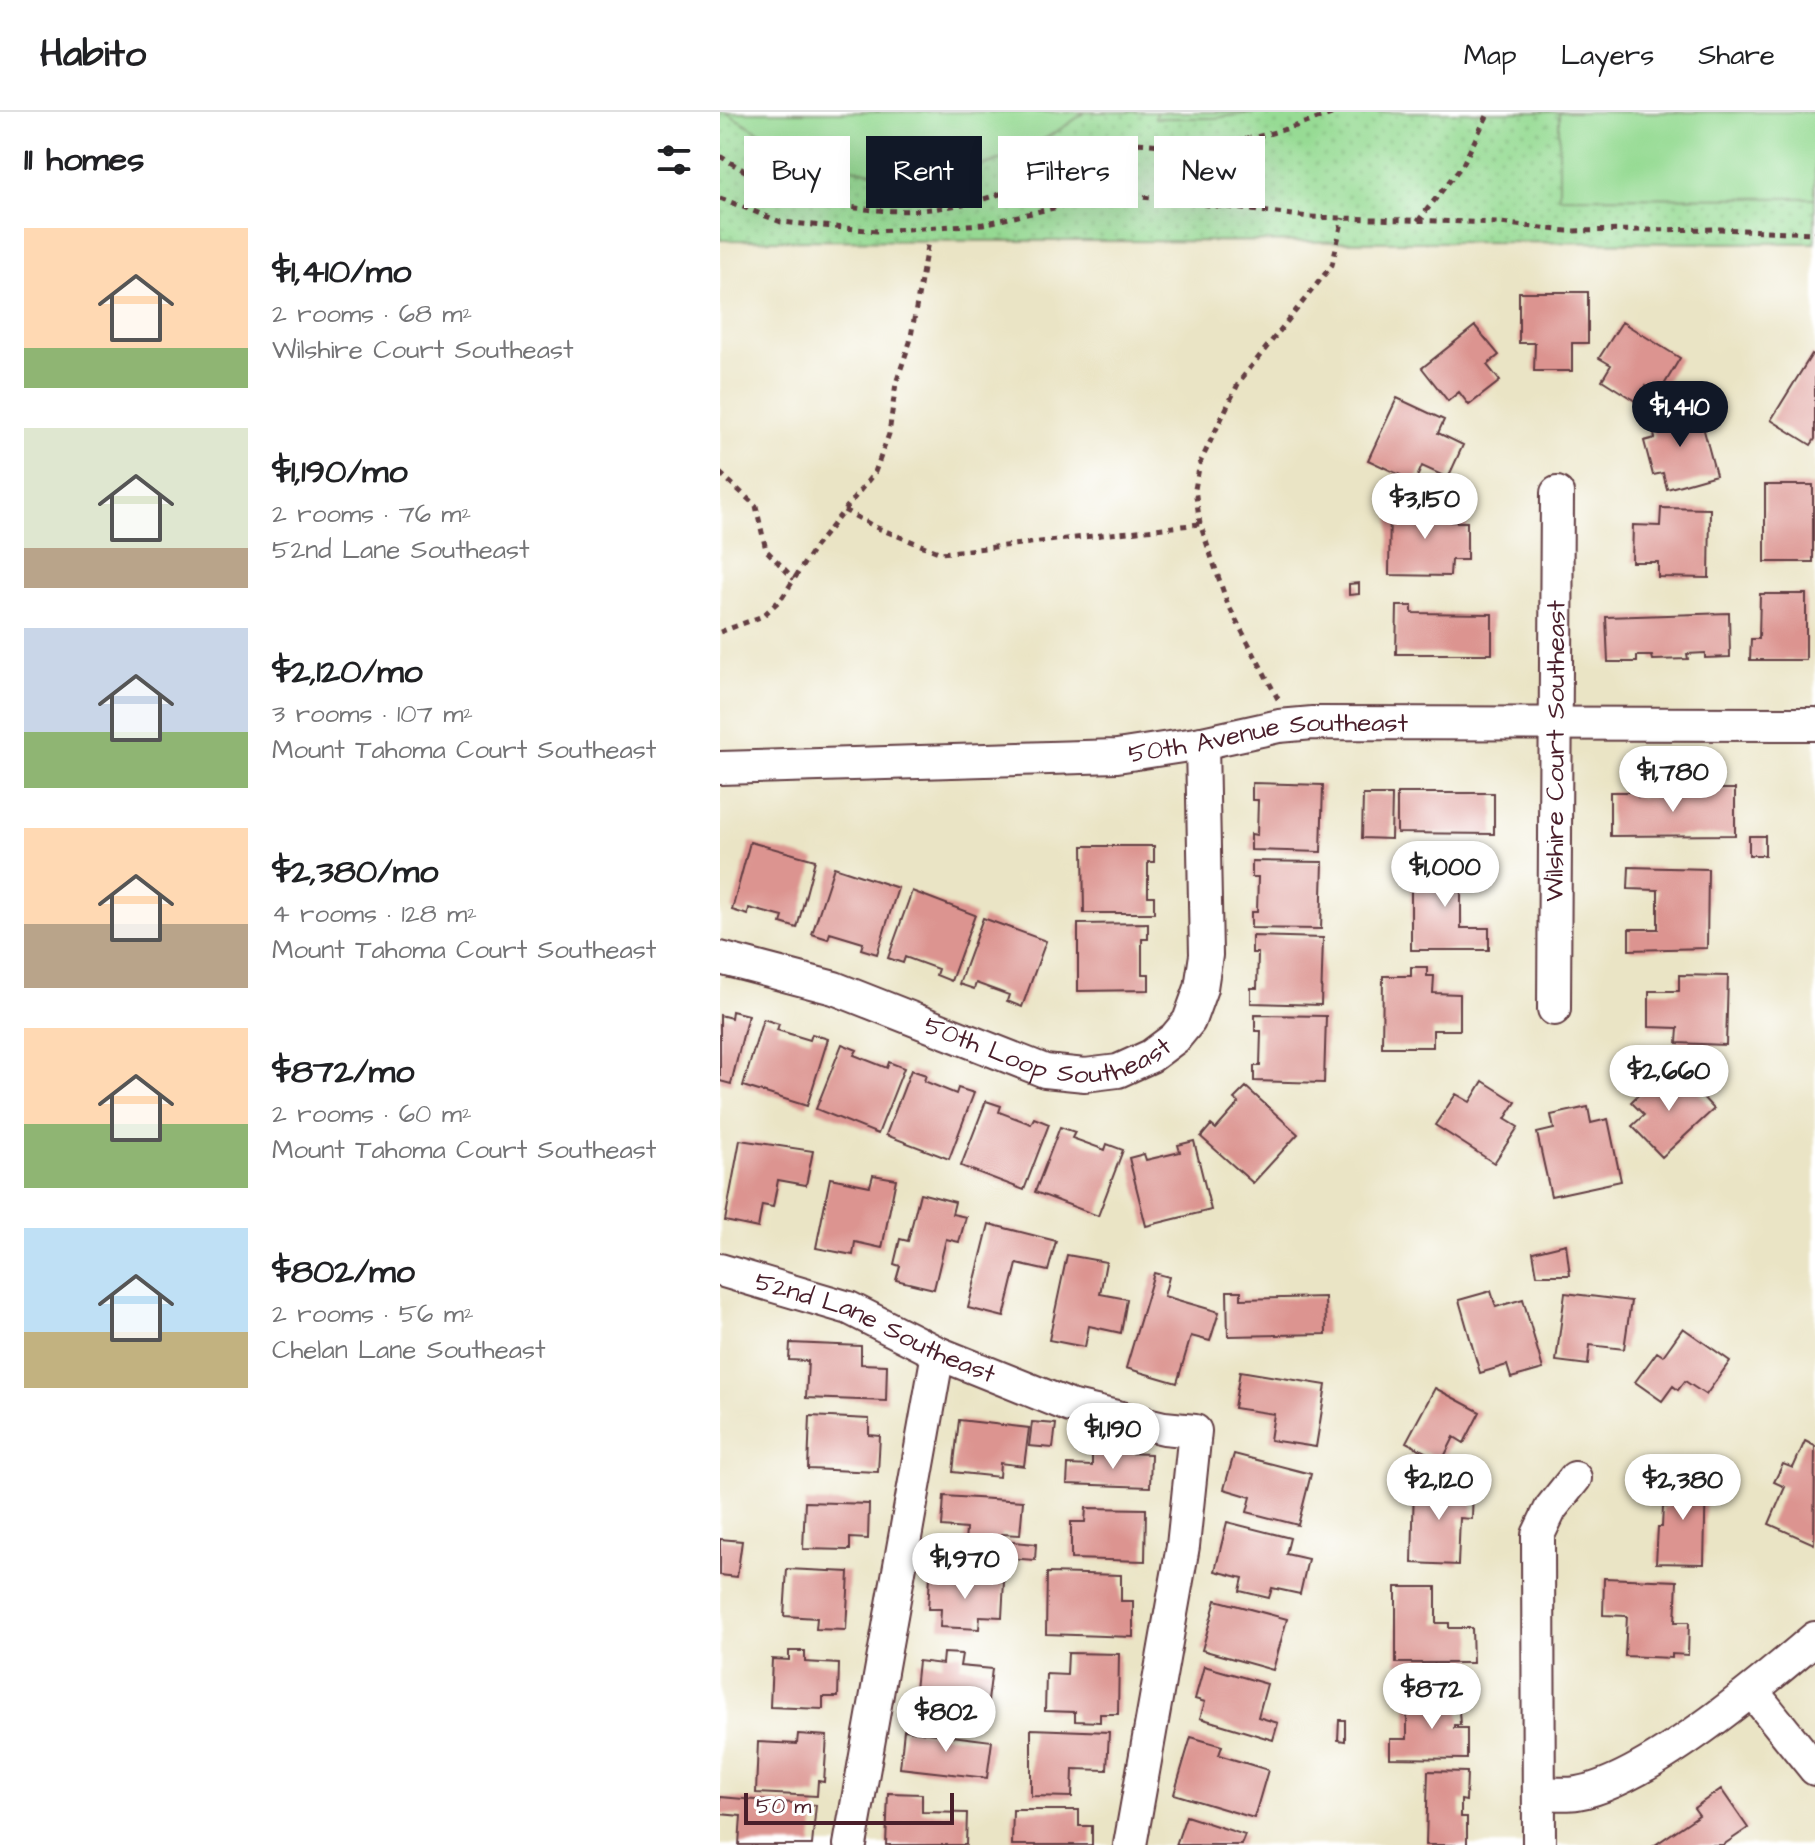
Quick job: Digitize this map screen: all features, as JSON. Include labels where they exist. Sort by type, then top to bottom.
[{"type":"street","name":"Wilshire Court Southeast","points":[[1554,1009],[1557,493]]},
{"type":"street","name":"50th Avenue Southeast","points":[[720,768],[1117,756],[1202,743],[1279,726],[1313,723],[1815,724]]},
{"type":"street","name":"50th Loop Southeast","points":[[720,958],[834,988],[1045,1071],[1085,1075],[1118,1071],[1151,1056],[1175,1038],[1189,1021],[1203,977],[1206,955],[1202,743]]},
{"type":"street","name":"52nd Lane Southeast","points":[[720,1270],[849,1308],[938,1353],[1070,1406],[1164,1428],[1195,1431],[1183,1546],[1130,1845]]},
{"type":"street","points":[[850,1845],[938,1353]]},
{"type":"street","points":[[1539,1845],[1538,1535],[1551,1508],[1575,1478]]},
{"type":"street","points":[[1539,1793],[1577,1793],[1629,1775],[1752,1691],[1815,1638]]},
{"type":"street","points":[[1752,1691],[1815,1769]]},
{"type":"path","points":[[1138,145],[1200,146],[1242,140],[1337,112]]},
{"type":"path","points":[[1417,222],[1463,164],[1489,112]]},
{"type":"path","points":[[720,156],[762,181],[872,213],[972,202],[998,193]]},
{"type":"path","points":[[1138,196],[1343,218],[1500,223],[1567,231],[1721,229],[1815,233]]},
{"type":"path","points":[[720,198],[781,222],[877,231],[983,224],[1054,208]]},
{"type":"path","points":[[1279,700],[1228,605],[1200,524],[1195,489],[1200,463],[1239,382],[1332,265],[1343,218]]},
{"type":"path","points":[[720,632],[763,616],[875,472],[889,434],[896,383],[910,342],[928,241]]},
{"type":"path","points":[[720,473],[756,506],[766,550],[794,579]]},
{"type":"path","points":[[844,510],[875,527],[941,553],[1200,524]]},
{"type":"green space","points":[[720,112],[1815,112],[1815,243],[720,240]]},
{"type":"green space","points":[[725,112],[1085,112],[1048,136],[998,136],[998,160],[982,165],[982,136],[866,136],[866,171],[850,167],[850,136],[768,136]]},
{"type":"green space","points":[[1156,112],[1258,112],[1214,118],[1155,118]]},
{"type":"green space","points":[[1559,112],[1815,112],[1815,198],[1559,197]]},
{"type":"building","points":[[1519,292],[1588,292],[1588,343],[1572,343],[1572,371],[1534,371],[1535,343],[1519,343]]},
{"type":"building","points":[[1622,322],[1680,358],[1658,395],[1645,386],[1635,401],[1602,380],[1611,365],[1599,358]]},
{"type":"building","points":[[1475,326],[1499,355],[1487,365],[1500,381],[1469,405],[1459,392],[1448,401],[1422,368]]},
{"type":"building","points":[[1812,354],[1815,356],[1815,439],[1811,445],[1771,420]]},
{"type":"building","points":[[1397,398],[1444,420],[1438,433],[1463,445],[1448,478],[1422,466],[1415,482],[1368,460]]},
{"type":"building","points":[[1698,408],[1716,475],[1667,489],[1663,473],[1653,475],[1644,441],[1655,438],[1650,420]]},
{"type":"building","points":[[1765,485],[1813,485],[1813,562],[1765,562]]},
{"type":"building","points":[[1390,506],[1451,507],[1451,522],[1467,522],[1467,560],[1451,560],[1450,576],[1389,575]]},
{"type":"building","points":[[1661,508],[1710,509],[1709,578],[1658,577],[1658,562],[1632,562],[1633,525],[1660,526]]},
{"type":"building","points":[[1359,583],[1359,594],[1349,595],[1349,584]]},
{"type":"building","points":[[1760,594],[1806,594],[1806,660],[1750,660],[1751,639],[1759,639]]},
{"type":"building","points":[[1397,606],[1412,606],[1412,613],[1492,614],[1492,654],[1396,654]]},
{"type":"building","points":[[1729,613],[1730,657],[1705,658],[1705,653],[1687,654],[1688,659],[1653,660],[1652,656],[1637,656],[1637,662],[1608,662],[1606,617]]},
{"type":"building","points":[[1252,783],[1323,785],[1321,852],[1251,850],[1251,834],[1257,835],[1258,800],[1252,800]]},
{"type":"building","points":[[1706,789],[1735,789],[1735,835],[1610,836],[1610,792],[1638,792],[1638,797],[1654,797],[1654,792],[1689,791],[1689,796],[1706,796]]},
{"type":"building","points":[[1397,793],[1494,793],[1494,834],[1397,833]]},
{"type":"building","points":[[1363,795],[1392,795],[1391,839],[1362,838]]},
{"type":"building","points":[[1749,836],[1765,836],[1765,855],[1749,855]]},
{"type":"building","points":[[750,842],[815,860],[797,928],[781,923],[783,917],[749,908],[748,915],[732,910]]},
{"type":"building","points":[[1083,846],[1154,846],[1154,862],[1148,862],[1148,896],[1154,896],[1154,913],[1084,913]]},
{"type":"building","points":[[1252,861],[1323,862],[1321,929],[1251,928],[1251,912],[1257,912],[1258,877],[1252,877]]},
{"type":"building","points":[[834,867],[898,888],[877,954],[861,949],[863,943],[830,933],[828,939],[812,934]]},
{"type":"building","points":[[1490,867],[1490,889],[1461,889],[1461,928],[1489,928],[1489,950],[1411,950],[1411,869]]},
{"type":"building","points":[[1629,867],[1708,869],[1707,948],[1629,950],[1629,929],[1658,929],[1658,890],[1628,889]]},
{"type":"building","points":[[912,891],[975,915],[951,981],[936,975],[938,969],[905,957],[903,963],[888,958]]},
{"type":"building","points":[[983,918],[1046,941],[1022,1007],[1007,1001],[1009,995],[976,983],[974,989],[959,984]]},
{"type":"building","points":[[1148,923],[1148,939],[1142,939],[1142,974],[1149,974],[1149,990],[1078,991],[1078,924]]},
{"type":"building","points":[[1252,936],[1323,938],[1321,1005],[1251,1003],[1251,988],[1257,988],[1258,953],[1252,953]]},
{"type":"building","points":[[1411,967],[1427,967],[1427,976],[1434,976],[1433,993],[1460,994],[1460,1030],[1433,1030],[1433,1047],[1382,1047],[1383,976],[1411,976]]},
{"type":"building","points":[[1679,975],[1728,976],[1726,1045],[1677,1043],[1678,1028],[1649,1027],[1649,991],[1679,991]]},
{"type":"building","points":[[732,1011],[748,1015],[731,1084],[720,1081],[720,1015],[731,1018]]},
{"type":"building","points":[[1255,1015],[1326,1016],[1324,1083],[1254,1081],[1254,1066],[1260,1066],[1261,1031],[1255,1031]]},
{"type":"building","points":[[763,1019],[779,1024],[777,1030],[810,1040],[812,1034],[828,1039],[807,1106],[743,1086]]},
{"type":"building","points":[[842,1044],[857,1050],[854,1055],[887,1068],[889,1062],[904,1068],[878,1134],[816,1109]]},
{"type":"building","points":[[911,1070],[926,1075],[924,1081],[956,1094],[958,1088],[974,1093],[949,1159],[886,1135]]},
{"type":"building","points":[[1660,1074],[1673,1088],[1685,1078],[1714,1109],[1662,1157],[1632,1126],[1644,1115],[1631,1102]]},
{"type":"building","points":[[1483,1081],[1516,1102],[1505,1119],[1518,1127],[1494,1163],[1435,1125],[1456,1094],[1470,1102]]},
{"type":"building","points":[[1246,1087],[1298,1134],[1253,1183],[1201,1137],[1211,1125],[1216,1129],[1239,1103],[1234,1099]]},
{"type":"building","points":[[986,1101],[1001,1106],[999,1112],[1031,1124],[1034,1118],[1049,1124],[1024,1190],[961,1166]]},
{"type":"building","points":[[1588,1107],[1591,1123],[1608,1119],[1621,1181],[1551,1196],[1537,1133],[1554,1129],[1551,1115]]},
{"type":"building","points":[[1060,1127],[1075,1132],[1072,1138],[1105,1150],[1107,1144],[1123,1150],[1098,1216],[1035,1192]]},
{"type":"building","points":[[740,1140],[813,1151],[806,1185],[778,1180],[773,1207],[762,1205],[758,1228],[725,1221]]},
{"type":"building","points":[[1194,1141],[1211,1210],[1146,1226],[1129,1158],[1144,1154],[1146,1160],[1180,1152],[1178,1145]]},
{"type":"building","points":[[873,1175],[896,1179],[882,1248],[855,1242],[853,1255],[816,1248],[830,1178],[870,1186]]},
{"type":"building","points":[[920,1193],[955,1202],[952,1214],[966,1217],[959,1242],[946,1239],[934,1289],[896,1280],[900,1266],[894,1264],[900,1239],[908,1241]]},
{"type":"building","points":[[989,1224],[1056,1241],[1048,1271],[1017,1264],[1004,1317],[968,1308]]},
{"type":"building","points":[[1566,1244],[1570,1275],[1537,1275],[1533,1252]]},
{"type":"building","points":[[1067,1255],[1106,1262],[1100,1294],[1127,1299],[1121,1333],[1089,1326],[1085,1347],[1049,1340]]},
{"type":"building","points":[[1154,1273],[1169,1277],[1164,1296],[1219,1312],[1210,1341],[1191,1336],[1177,1383],[1126,1368]]},
{"type":"building","points":[[1227,1291],[1241,1291],[1241,1299],[1325,1297],[1326,1334],[1228,1336]]},
{"type":"building","points":[[1491,1291],[1496,1307],[1523,1299],[1543,1369],[1511,1378],[1507,1365],[1480,1373],[1459,1300]]},
{"type":"building","points":[[1565,1293],[1631,1301],[1624,1349],[1590,1345],[1588,1365],[1556,1361]]},
{"type":"building","points":[[1683,1328],[1730,1361],[1706,1395],[1685,1381],[1678,1390],[1673,1386],[1662,1401],[1635,1382],[1657,1352],[1663,1356]]},
{"type":"building","points":[[790,1343],[861,1346],[861,1364],[887,1365],[886,1401],[806,1398],[808,1361],[789,1360]]},
{"type":"building","points":[[1240,1371],[1326,1385],[1316,1447],[1270,1440],[1274,1414],[1234,1408]]},
{"type":"building","points":[[1435,1388],[1480,1412],[1464,1443],[1454,1437],[1442,1461],[1406,1442]]},
{"type":"building","points":[[810,1416],[869,1419],[869,1435],[880,1436],[878,1472],[808,1469]]},
{"type":"building","points":[[959,1420],[1029,1428],[1024,1466],[1000,1463],[999,1477],[953,1472]]},
{"type":"building","points":[[1032,1422],[1056,1424],[1053,1448],[1029,1446]]},
{"type":"building","points":[[1805,1441],[1815,1446],[1814,1544],[1769,1524],[1785,1487],[1774,1482],[1783,1464],[1793,1468]]},
{"type":"building","points":[[1092,1452],[1151,1454],[1150,1487],[1067,1484],[1068,1465],[1092,1466]]},
{"type":"building","points":[[1234,1454],[1311,1474],[1298,1525],[1247,1512],[1251,1497],[1224,1489]]},
{"type":"building","points":[[1668,1476],[1706,1477],[1704,1564],[1656,1563],[1658,1527],[1662,1527],[1663,1507],[1667,1507]]},
{"type":"building","points":[[1414,1484],[1473,1486],[1472,1519],[1460,1518],[1458,1565],[1412,1563]]},
{"type":"building","points":[[944,1496],[1023,1501],[1020,1535],[1002,1534],[1001,1541],[1036,1544],[1035,1560],[964,1555],[966,1529],[942,1527]]},
{"type":"building","points":[[805,1502],[869,1504],[868,1539],[850,1538],[850,1550],[803,1549]]},
{"type":"building","points":[[1086,1508],[1146,1509],[1145,1561],[1071,1559],[1071,1522],[1085,1522]]},
{"type":"building","points":[[1227,1522],[1290,1538],[1286,1554],[1308,1559],[1300,1594],[1272,1588],[1269,1598],[1240,1591],[1243,1578],[1215,1571]]},
{"type":"building","points":[[720,1539],[742,1541],[737,1577],[720,1575]]},
{"type":"building","points":[[787,1569],[849,1572],[846,1630],[816,1629],[817,1618],[784,1616]]},
{"type":"building","points":[[1047,1573],[1121,1575],[1121,1601],[1133,1601],[1133,1637],[1046,1634]]},
{"type":"building","points":[[930,1576],[1004,1581],[1002,1617],[980,1616],[979,1629],[940,1627],[941,1609],[928,1609]]},
{"type":"building","points":[[1604,1578],[1677,1581],[1675,1622],[1689,1622],[1688,1655],[1672,1654],[1672,1658],[1625,1656],[1627,1616],[1603,1615]]},
{"type":"building","points":[[1396,1587],[1436,1587],[1436,1623],[1449,1623],[1449,1628],[1472,1628],[1473,1663],[1396,1663]]},
{"type":"building","points":[[1216,1600],[1287,1619],[1273,1670],[1202,1650]]},
{"type":"building","points":[[789,1651],[805,1651],[805,1662],[839,1664],[838,1697],[823,1697],[823,1709],[770,1707],[772,1659],[789,1660]]},
{"type":"building","points":[[943,1653],[962,1654],[960,1666],[992,1669],[988,1701],[973,1700],[971,1714],[913,1709],[918,1661],[942,1664]]},
{"type":"building","points":[[1068,1653],[1119,1654],[1118,1714],[1100,1714],[1100,1722],[1075,1721],[1075,1712],[1045,1711],[1046,1674],[1067,1675]]},
{"type":"building","points":[[1204,1666],[1267,1684],[1258,1717],[1278,1723],[1273,1740],[1200,1718],[1205,1702],[1195,1699]]},
{"type":"building","points":[[1407,1697],[1458,1697],[1460,1725],[1454,1725],[1454,1728],[1467,1728],[1467,1759],[1390,1758],[1390,1739],[1407,1739]]},
{"type":"building","points":[[1339,1720],[1345,1720],[1345,1741],[1338,1740]]},
{"type":"building","points":[[1031,1729],[1109,1732],[1107,1770],[1073,1769],[1072,1797],[1031,1796]]},
{"type":"building","points":[[904,1730],[992,1741],[987,1778],[900,1768]]},
{"type":"building","points":[[798,1734],[827,1736],[824,1782],[818,1781],[817,1796],[756,1793],[758,1742],[797,1744]]},
{"type":"building","points":[[1191,1737],[1222,1746],[1219,1755],[1268,1770],[1254,1818],[1174,1794]]},
{"type":"building","points":[[1428,1771],[1467,1772],[1466,1801],[1461,1800],[1461,1817],[1467,1817],[1467,1845],[1426,1845]]},
{"type":"building","points":[[1721,1789],[1748,1828],[1723,1845],[1655,1845],[1699,1815],[1694,1808]]},
{"type":"building","points":[[888,1793],[922,1794],[922,1812],[967,1813],[966,1845],[886,1845]]},
{"type":"building","points":[[720,1797],[816,1805],[812,1845],[739,1845],[741,1816],[720,1814]]},
{"type":"building","points":[[1013,1810],[1079,1810],[1079,1826],[1092,1826],[1092,1845],[1012,1845]]},
{"type":"building","points":[[1186,1816],[1245,1835],[1241,1845],[1176,1845]]}]
